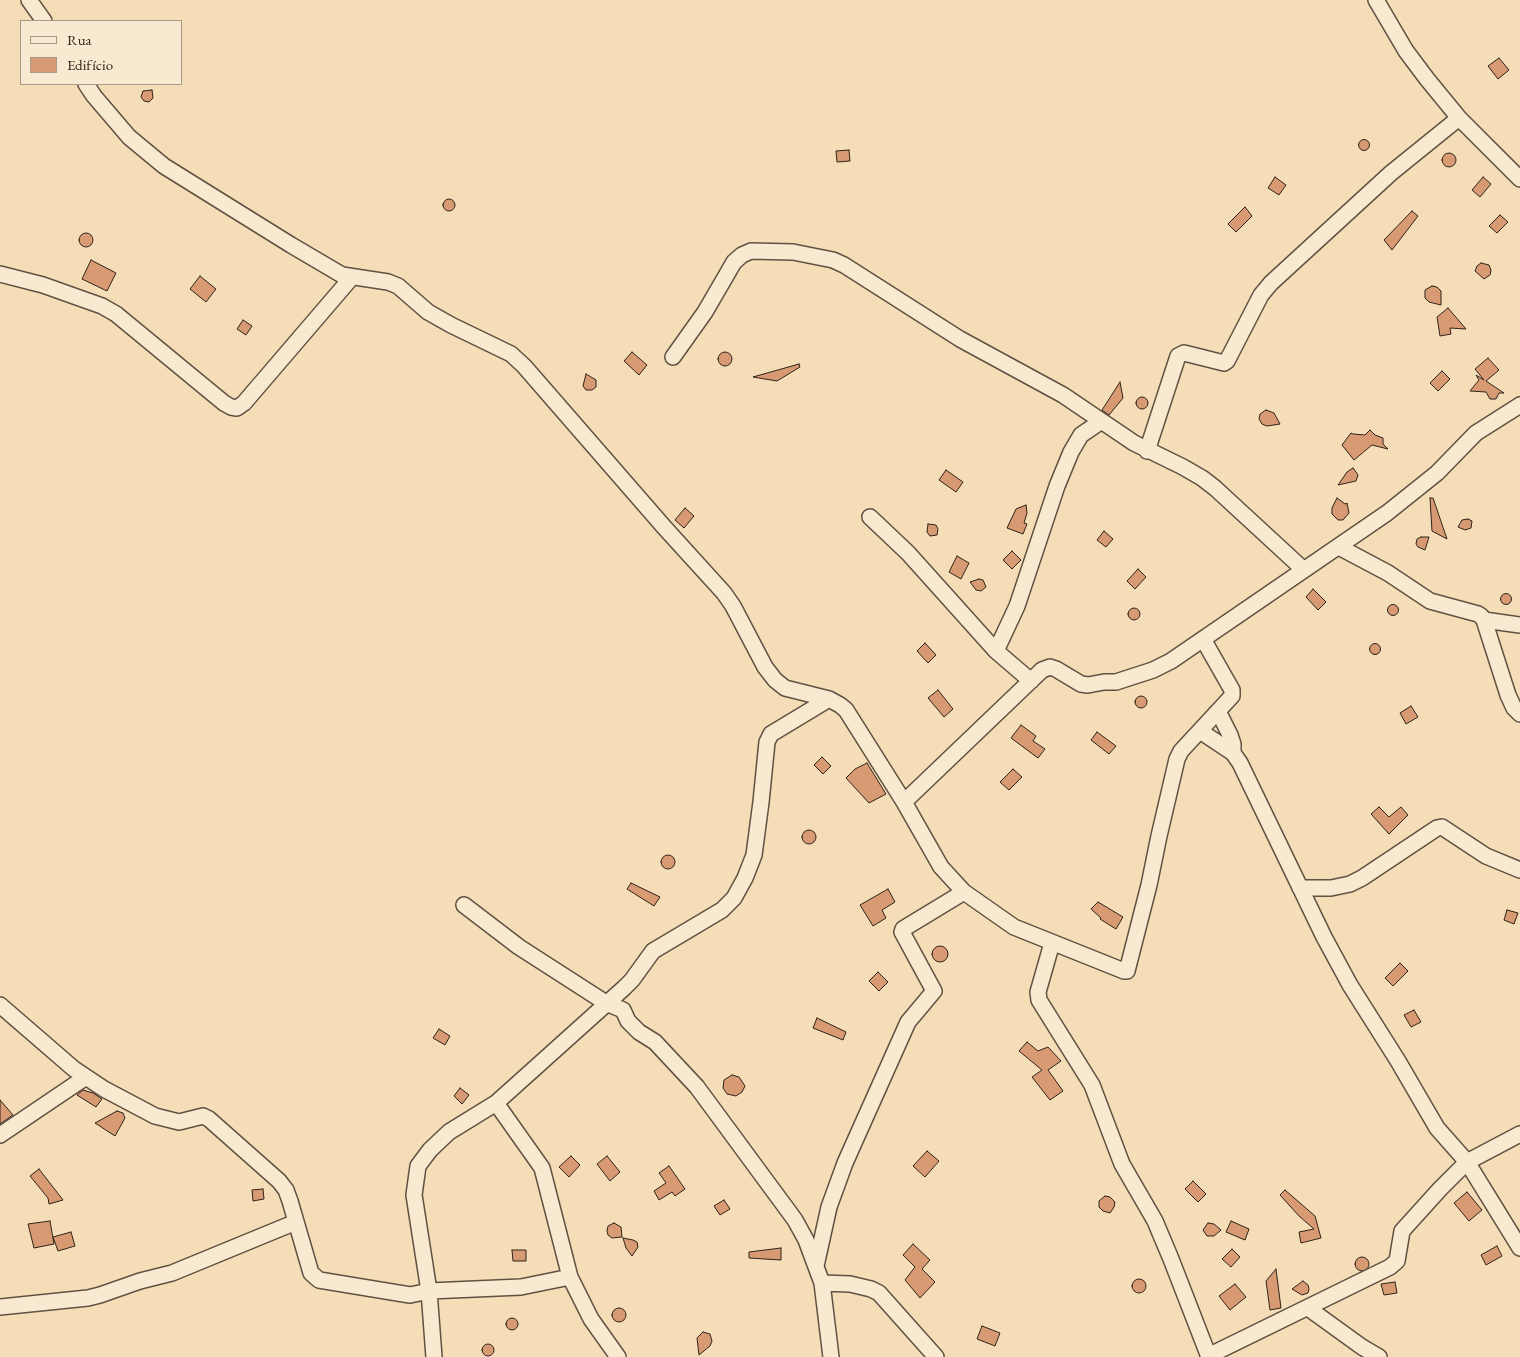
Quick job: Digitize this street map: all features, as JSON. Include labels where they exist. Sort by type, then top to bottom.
[{"type":"street","points":[[29,0],[43,20]]},
{"type":"street","points":[[1376,0],[1406,52],[1460,118],[1520,179]]},
{"type":"street","points":[[87,85],[129,137],[164,166],[342,275],[388,282],[398,286],[428,312],[511,354],[524,366],[724,593],[733,606],[765,667],[775,680],[785,688],[828,699],[846,710],[904,802],[941,867],[964,892],[1014,927],[1126,971],[1149,885],[1177,759],[1181,751],[1232,696],[1232,690],[1203,639]]},
{"type":"street","points":[[1147,451],[1178,356],[1184,353],[1224,363],[1227,361],[1261,295],[1271,283],[1391,173],[1460,118]]},
{"type":"street","points":[[673,357],[705,312],[734,262],[742,255],[751,251],[793,252],[833,260],[844,265],[934,324],[1063,395],[1100,422],[1147,451],[1183,467],[1202,478],[1304,570]]},
{"type":"street","points":[[0,274],[43,284],[102,306],[116,314],[224,403],[237,408],[244,403],[352,277]]},
{"type":"street","points":[[904,802],[1042,670],[1050,667],[1088,686],[1104,682],[1116,682],[1162,665],[1339,547],[1419,488],[1486,426],[1520,405]]},
{"type":"street","points":[[996,651],[1017,606],[1057,486],[1071,452],[1081,435],[1100,422]]},
{"type":"street","points":[[870,517],[908,553],[996,651],[1031,681]]},
{"type":"street","points":[[1339,547],[1388,573],[1430,601],[1478,614],[1484,620],[1508,695],[1514,708],[1520,714]]},
{"type":"street","points":[[1484,620],[1520,625]]},
{"type":"street","points":[[828,699],[771,734],[767,742],[754,855],[745,878],[734,898],[722,910],[653,951],[632,980],[622,996],[621,1002],[628,1021],[639,1032],[655,1042],[697,1087],[795,1220],[806,1240],[822,1283],[831,1357]]},
{"type":"street","points":[[1218,711],[1230,735],[1233,753]]},
{"type":"street","points":[[1200,731],[1233,753],[1240,763],[1324,938],[1350,985],[1398,1061],[1437,1128],[1467,1162],[1520,1248]]},
{"type":"street","points":[[1300,888],[1331,888],[1350,884],[1437,828],[1442,827],[1486,856],[1520,870]]},
{"type":"street","points":[[816,1266],[829,1207],[845,1164],[908,1022],[934,991],[902,932],[903,929],[964,892]]},
{"type":"street","points":[[464,905],[519,948],[606,1003],[623,1010]]},
{"type":"street","points":[[1052,942],[1038,992],[1039,1000],[1092,1085],[1122,1164],[1155,1221],[1209,1356],[1390,1267],[1396,1261],[1402,1231],[1440,1189],[1467,1162],[1520,1134]]},
{"type":"street","points":[[434,1357],[429,1291],[414,1195],[418,1166],[430,1150],[449,1132],[496,1103],[632,980]]},
{"type":"street","points":[[0,1005],[74,1070],[104,1089],[155,1116],[179,1122],[203,1116],[209,1119],[279,1181],[286,1190],[310,1273],[319,1280],[410,1294],[429,1291],[521,1286],[570,1277]]},
{"type":"street","points":[[0,1135],[86,1078]]},
{"type":"street","points":[[496,1103],[542,1168],[570,1277],[591,1319],[618,1357]]},
{"type":"street","points":[[0,1308],[79,1299],[100,1294],[172,1273],[296,1222]]},
{"type":"street","points":[[822,1283],[850,1284],[879,1293],[936,1357]]},
{"type":"street","points":[[1308,1308],[1379,1357]]},
{"type":"building","points":[[1499,58],[1509,70],[1498,79],[1488,66]]},
{"type":"building","points":[[152,90],[153,98],[149,102],[144,101],[141,97],[143,91]]},
{"type":"building","points":[[1364,139],[1370,145],[1364,151],[1358,145]]},
{"type":"building","points":[[849,150],[850,161],[837,162],[836,151]]},
{"type":"building","points":[[1446,153],[1452,153],[1456,160],[1452,167],[1446,167],[1442,163],[1442,157]]},
{"type":"building","points":[[1275,177],[1286,185],[1279,195],[1268,188]]},
{"type":"building","points":[[1483,177],[1491,184],[1480,197],[1472,190]]},
{"type":"building","points":[[447,199],[451,199],[455,205],[451,211],[447,211],[443,207],[443,203]]},
{"type":"building","points":[[1245,207],[1252,216],[1236,232],[1228,224]]},
{"type":"building","points":[[1412,211],[1418,216],[1392,250],[1384,240]]},
{"type":"building","points":[[1500,215],[1508,222],[1497,233],[1489,226]]},
{"type":"building","points":[[86,233],[91,235],[93,240],[91,245],[86,247],[81,245],[79,240],[81,235]]},
{"type":"building","points":[[91,260],[116,273],[107,291],[82,279]]},
{"type":"building","points":[[1481,263],[1489,265],[1491,270],[1490,275],[1484,279],[1475,271]]},
{"type":"building","points":[[200,276],[216,289],[206,302],[190,289]]},
{"type":"building","points":[[1432,286],[1437,287],[1441,291],[1441,305],[1429,302],[1425,298],[1425,290]]},
{"type":"building","points":[[1448,308],[1466,329],[1450,328],[1451,334],[1440,336],[1437,317]]},
{"type":"building","points":[[243,320],[252,326],[246,335],[237,329]]},
{"type":"building","points":[[632,352],[647,365],[639,375],[624,361]]},
{"type":"building","points":[[725,352],[730,354],[732,359],[730,364],[725,366],[720,364],[718,359],[720,354]]},
{"type":"building","points":[[1488,358],[1499,370],[1486,381],[1504,393],[1499,393],[1496,399],[1490,399],[1486,392],[1470,391],[1479,380],[1476,375],[1484,380],[1475,369]]},
{"type":"building","points":[[799,364],[800,367],[777,381],[753,377]]},
{"type":"building","points":[[1442,371],[1450,379],[1438,391],[1430,383]]},
{"type":"building","points":[[586,374],[596,380],[596,387],[592,390],[586,390],[583,386]]},
{"type":"building","points":[[1120,382],[1123,398],[1109,415],[1102,410]]},
{"type":"building","points":[[1142,397],[1148,403],[1142,409],[1136,403]]},
{"type":"building","points":[[1266,410],[1274,413],[1280,424],[1267,426],[1262,424],[1259,419],[1260,414]]},
{"type":"building","points":[[1370,430],[1375,435],[1383,438],[1383,444],[1388,449],[1372,445],[1354,460],[1342,445],[1351,433],[1365,435]]},
{"type":"building","points":[[1353,468],[1358,475],[1356,481],[1338,485],[1347,472]]},
{"type":"building","points":[[946,470],[963,482],[956,492],[939,480]]},
{"type":"building","points":[[1337,498],[1345,504],[1347,503],[1349,513],[1343,520],[1338,520],[1332,514],[1332,508]]},
{"type":"building","points":[[1430,498],[1433,498],[1447,539],[1432,531]]},
{"type":"building","points":[[1026,505],[1027,513],[1024,523],[1027,524],[1023,534],[1007,528],[1016,509]]},
{"type":"building","points":[[685,508],[694,516],[684,528],[675,520]]},
{"type":"building","points":[[1468,519],[1472,521],[1471,528],[1465,530],[1458,527],[1462,520]]},
{"type":"building","points":[[928,524],[936,525],[938,529],[937,535],[930,536],[927,532]]},
{"type":"building","points":[[1104,531],[1113,539],[1106,547],[1097,540]]},
{"type":"building","points":[[1429,537],[1425,550],[1416,544],[1417,539]]},
{"type":"building","points":[[1012,551],[1021,560],[1012,569],[1003,560]]},
{"type":"building","points":[[957,556],[969,563],[961,579],[949,572]]},
{"type":"building","points":[[1138,569],[1146,577],[1135,589],[1127,581]]},
{"type":"building","points":[[979,579],[983,580],[986,587],[981,591],[976,590],[970,582]]},
{"type":"building","points":[[1313,589],[1326,602],[1318,610],[1306,597]]},
{"type":"building","points":[[1506,593],[1512,599],[1506,605],[1500,599]]},
{"type":"building","points":[[1393,604],[1399,610],[1393,616],[1387,610]]},
{"type":"building","points":[[1132,608],[1136,608],[1140,614],[1136,620],[1132,620],[1128,616],[1128,612]]},
{"type":"building","points":[[925,643],[936,655],[928,663],[917,651]]},
{"type":"building","points":[[1375,643],[1381,649],[1375,655],[1369,649]]},
{"type":"building","points":[[938,690],[953,709],[944,717],[928,698]]},
{"type":"building","points":[[1139,696],[1143,696],[1147,702],[1143,708],[1139,708],[1135,704],[1135,700]]},
{"type":"building","points":[[1411,706],[1418,717],[1406,724],[1400,713]]},
{"type":"building","points":[[1021,725],[1036,736],[1033,741],[1045,749],[1038,758],[1011,738]]},
{"type":"building","points":[[1097,732],[1116,746],[1109,754],[1091,740]]},
{"type":"building","points":[[822,757],[831,766],[823,774],[814,765]]},
{"type":"building","points":[[867,763],[886,794],[869,803],[846,778],[855,769]]},
{"type":"building","points":[[1013,769],[1022,777],[1009,790],[1000,782]]},
{"type":"building","points":[[1379,807],[1389,817],[1401,807],[1408,815],[1389,834],[1371,814]]},
{"type":"building","points":[[806,830],[812,830],[816,837],[812,844],[806,844],[802,840],[802,834]]},
{"type":"building","points":[[668,855],[673,857],[675,862],[673,867],[668,869],[663,867],[661,862],[663,857]]},
{"type":"building","points":[[631,883],[660,897],[654,906],[627,889]]},
{"type":"building","points":[[888,889],[895,902],[882,910],[886,918],[873,926],[860,905]]},
{"type":"building","points":[[1098,902],[1123,917],[1116,929],[1100,919],[1091,909]]},
{"type":"building","points":[[1507,910],[1518,913],[1514,924],[1504,920]]},
{"type":"building","points":[[940,946],[946,948],[948,954],[946,960],[940,962],[934,960],[932,954],[934,948]]},
{"type":"building","points":[[1400,963],[1408,971],[1393,986],[1385,978]]},
{"type":"building","points":[[878,972],[888,982],[879,991],[869,981]]},
{"type":"building","points":[[1414,1010],[1421,1022],[1411,1027],[1404,1015]]},
{"type":"building","points":[[817,1018],[846,1032],[843,1040],[813,1028]]},
{"type":"building","points":[[439,1029],[450,1036],[445,1045],[433,1038]]},
{"type":"building","points":[[1027,1042],[1038,1051],[1048,1047],[1061,1061],[1048,1070],[1063,1091],[1050,1100],[1032,1077],[1042,1070],[1019,1051]]},
{"type":"building","points":[[732,1075],[739,1077],[745,1086],[742,1092],[736,1096],[727,1094],[723,1088],[724,1080]]},
{"type":"building","points":[[460,1088],[469,1095],[462,1104],[454,1096]]},
{"type":"building","points":[[83,1090],[93,1093],[102,1099],[96,1107],[77,1095]]},
{"type":"building","points":[[0,1100],[13,1115],[0,1124]]},
{"type":"building","points":[[117,1111],[123,1113],[125,1118],[115,1136],[95,1123]]},
{"type":"building","points":[[927,1151],[939,1161],[925,1177],[913,1166]]},
{"type":"building","points":[[571,1156],[580,1165],[569,1177],[559,1167]]},
{"type":"building","points":[[607,1156],[620,1172],[610,1181],[597,1164]]},
{"type":"building","points":[[669,1166],[685,1189],[675,1196],[672,1192],[659,1200],[654,1191],[666,1183],[659,1173]]},
{"type":"building","points":[[39,1169],[63,1200],[49,1204],[48,1198],[30,1176]]},
{"type":"building","points":[[1193,1181],[1206,1194],[1198,1202],[1185,1189]]},
{"type":"building","points":[[263,1189],[264,1199],[253,1201],[252,1190]]},
{"type":"building","points":[[1285,1190],[1315,1216],[1321,1238],[1301,1243],[1299,1232],[1314,1229],[1280,1195]]},
{"type":"building","points":[[1467,1192],[1482,1210],[1469,1221],[1454,1203]]},
{"type":"building","points":[[1105,1196],[1110,1197],[1115,1202],[1110,1213],[1103,1211],[1099,1207],[1099,1201]]},
{"type":"building","points":[[724,1200],[730,1209],[720,1215],[714,1206]]},
{"type":"building","points":[[50,1221],[54,1244],[34,1248],[28,1224]]},
{"type":"building","points":[[1231,1221],[1249,1229],[1245,1240],[1226,1232]]},
{"type":"building","points":[[614,1223],[621,1227],[622,1237],[612,1238],[608,1235],[608,1226]]},
{"type":"building","points":[[1208,1223],[1214,1224],[1221,1230],[1214,1236],[1207,1236],[1203,1230]]},
{"type":"building","points":[[71,1232],[75,1246],[58,1251],[53,1237]]},
{"type":"building","points":[[623,1238],[637,1242],[638,1247],[632,1256],[626,1248]]},
{"type":"building","points":[[913,1244],[930,1260],[922,1269],[935,1282],[920,1298],[905,1280],[915,1267],[903,1255]]},
{"type":"building","points":[[1497,1246],[1502,1256],[1486,1265],[1481,1255]]},
{"type":"building","points":[[781,1248],[781,1260],[749,1258],[749,1252]]},
{"type":"building","points":[[1232,1249],[1240,1257],[1231,1267],[1222,1259]]},
{"type":"building","points":[[512,1250],[526,1250],[526,1261],[513,1261]]},
{"type":"building","points":[[1362,1257],[1367,1259],[1369,1264],[1367,1269],[1362,1271],[1357,1269],[1355,1264],[1357,1259]]},
{"type":"building","points":[[1276,1269],[1281,1308],[1270,1310],[1266,1281]]},
{"type":"building","points":[[1139,1279],[1144,1281],[1146,1286],[1144,1291],[1139,1293],[1134,1291],[1132,1286],[1134,1281]]},
{"type":"building","points":[[1303,1281],[1308,1285],[1309,1289],[1308,1293],[1302,1295],[1292,1289]]},
{"type":"building","points":[[1395,1282],[1397,1293],[1384,1295],[1381,1284]]},
{"type":"building","points":[[1235,1284],[1246,1297],[1230,1310],[1219,1296]]},
{"type":"building","points":[[619,1308],[624,1310],[626,1315],[624,1320],[619,1322],[614,1320],[612,1315],[614,1310]]},
{"type":"building","points":[[512,1318],[518,1324],[512,1330],[506,1324]]},
{"type":"building","points":[[982,1326],[1000,1333],[995,1346],[977,1339]]},
{"type":"building","points":[[703,1332],[710,1334],[712,1341],[710,1346],[699,1355],[697,1338]]},
{"type":"building","points":[[486,1344],[490,1344],[494,1350],[490,1356],[486,1356],[482,1352],[482,1348]]}]
